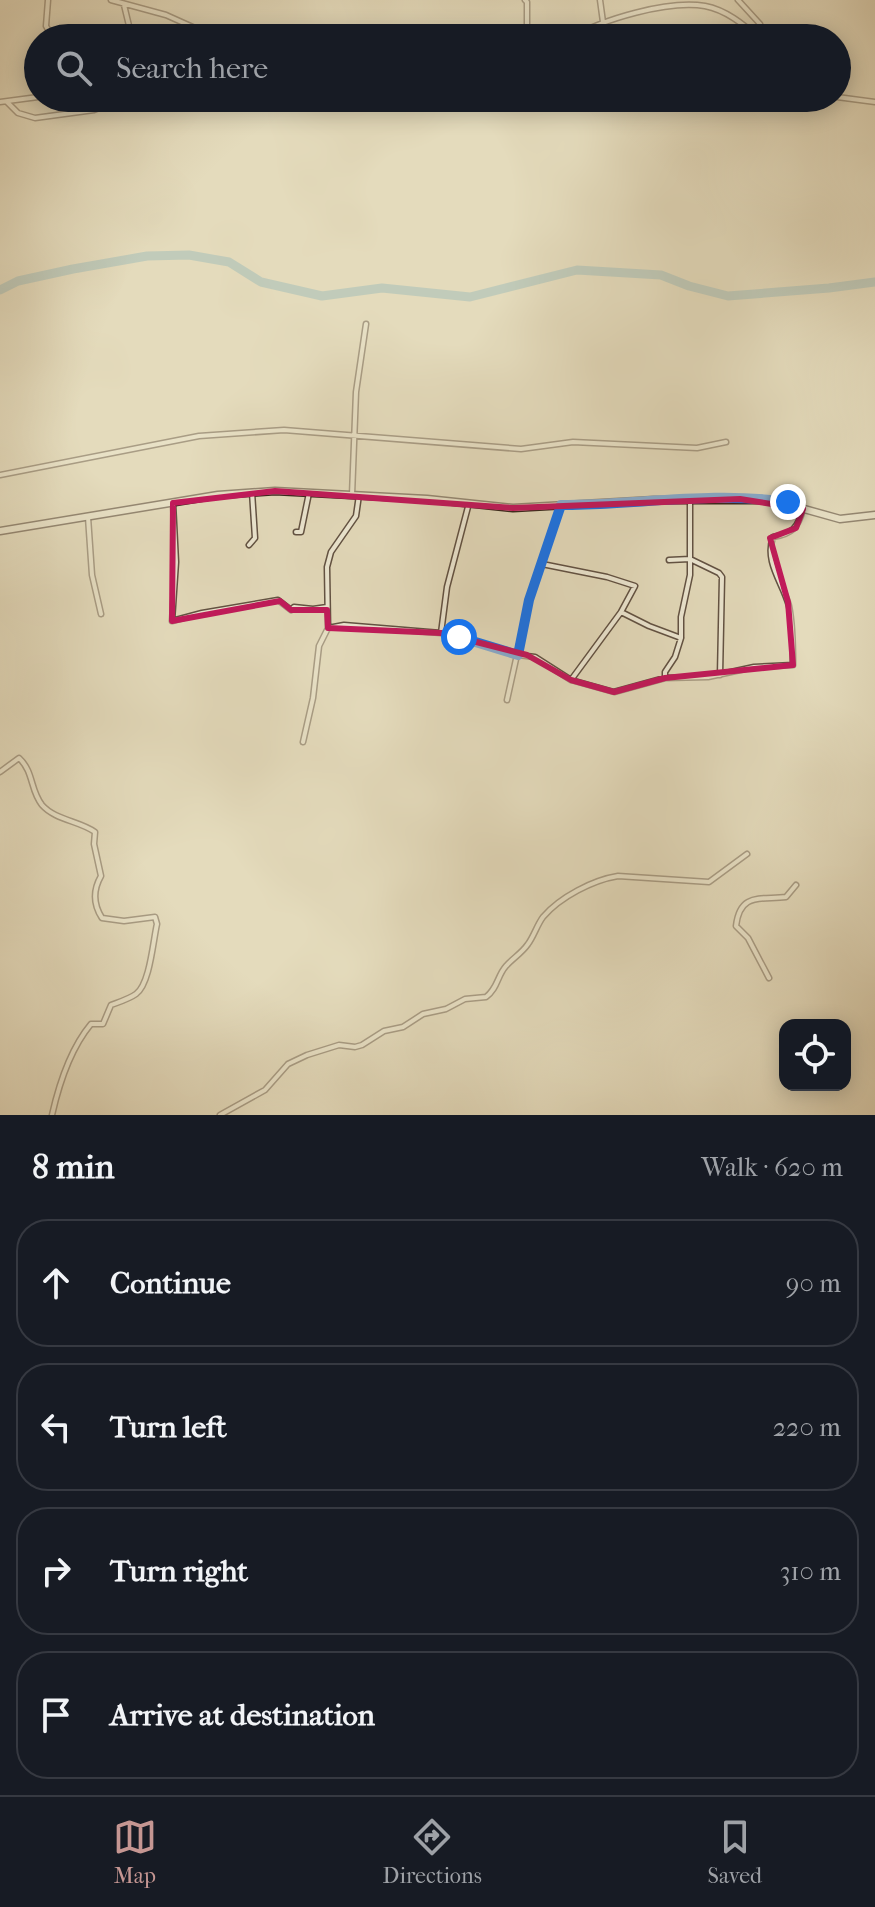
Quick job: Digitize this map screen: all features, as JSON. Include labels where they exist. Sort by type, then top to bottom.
[{"type":"street","points":[[46,24],[48,0]]},
{"type":"street","points":[[111,0],[124,5],[132,3],[186,24]]},
{"type":"street","points":[[525,0],[527,24]]},
{"type":"street","points":[[600,0],[603,22]]},
{"type":"street","points":[[659,0],[659,9]]},
{"type":"street","points":[[738,0],[760,24]]},
{"type":"street","points":[[599,24],[624,15],[688,4],[707,6],[741,24]]},
{"type":"street","points":[[124,5],[129,24]]},
{"type":"street","points":[[0,102],[24,99]]},
{"type":"street","points":[[851,99],[875,102]]},
{"type":"street","points":[[7,102],[18,113],[35,118],[79,112]]},
{"type":"street","points":[[303,742],[313,698],[319,646],[328,628],[328,560],[356,516],[353,435],[366,324]]},
{"type":"street","points":[[0,475],[199,436],[284,430],[521,449],[573,442],[697,448],[726,442]]},
{"type":"street","points":[[249,545],[255,538],[252,492]]},
{"type":"street","points":[[0,531],[252,492],[356,495],[513,508],[690,500],[772,500],[840,519],[875,515]]},
{"type":"street","points":[[296,532],[301,532],[309,493]]},
{"type":"street","points":[[665,678],[681,638],[681,617],[690,575],[690,500]]},
{"type":"street","points":[[173,503],[176,562],[172,621],[278,600],[291,610],[294,607],[327,607]]},
{"type":"street","points":[[441,633],[447,587],[469,503]]},
{"type":"street","points":[[507,700],[529,600],[561,505]]},
{"type":"street","points":[[328,628],[344,625],[441,633],[535,657],[571,680],[614,692],[665,678],[720,675],[754,667],[793,665],[788,602],[771,559],[770,545],[773,537],[789,534],[796,528],[803,509]]},
{"type":"street","points":[[88,515],[92,575],[101,614]]},
{"type":"street","points":[[669,560],[690,559],[722,577],[720,675]]},
{"type":"street","points":[[542,564],[635,586],[621,612],[571,680]]},
{"type":"street","points":[[621,612],[681,638]]},
{"type":"street","points":[[0,772],[19,758],[31,771],[41,804],[51,812],[95,832],[94,844],[101,876],[95,887],[95,895],[102,918],[124,921],[155,917],[157,924],[141,988],[111,1005],[103,1024],[91,1024],[83,1033],[69,1056],[70,1065],[52,1115]]},
{"type":"street","points":[[220,1115],[265,1090],[288,1064],[307,1055],[339,1045],[362,1045],[384,1031],[403,1027],[423,1014],[446,1009],[465,999],[486,997],[499,983],[503,969],[527,946],[543,917],[590,884],[618,876],[709,882],[747,854]]},
{"type":"street","points":[[769,978],[748,938],[736,926],[737,914],[748,901],[786,897],[796,885]]},
{"type":"highlighted area","points":[[275,491],[513,508],[740,499],[803,509],[796,528],[770,538],[788,602],[793,665],[665,678],[614,692],[571,680],[527,655],[441,633],[328,628],[327,610],[291,610],[280,601],[172,621],[173,503]]},
{"type":"waterway","points":[[0,290],[18,281],[73,269],[147,256],[189,255],[229,262],[261,282],[322,296],[382,288],[470,297],[577,270],[661,275],[728,296],[875,282]]},
{"type":"route","points":[[459,637],[518,655],[529,600],[561,505],[696,499],[788,502]]}]
